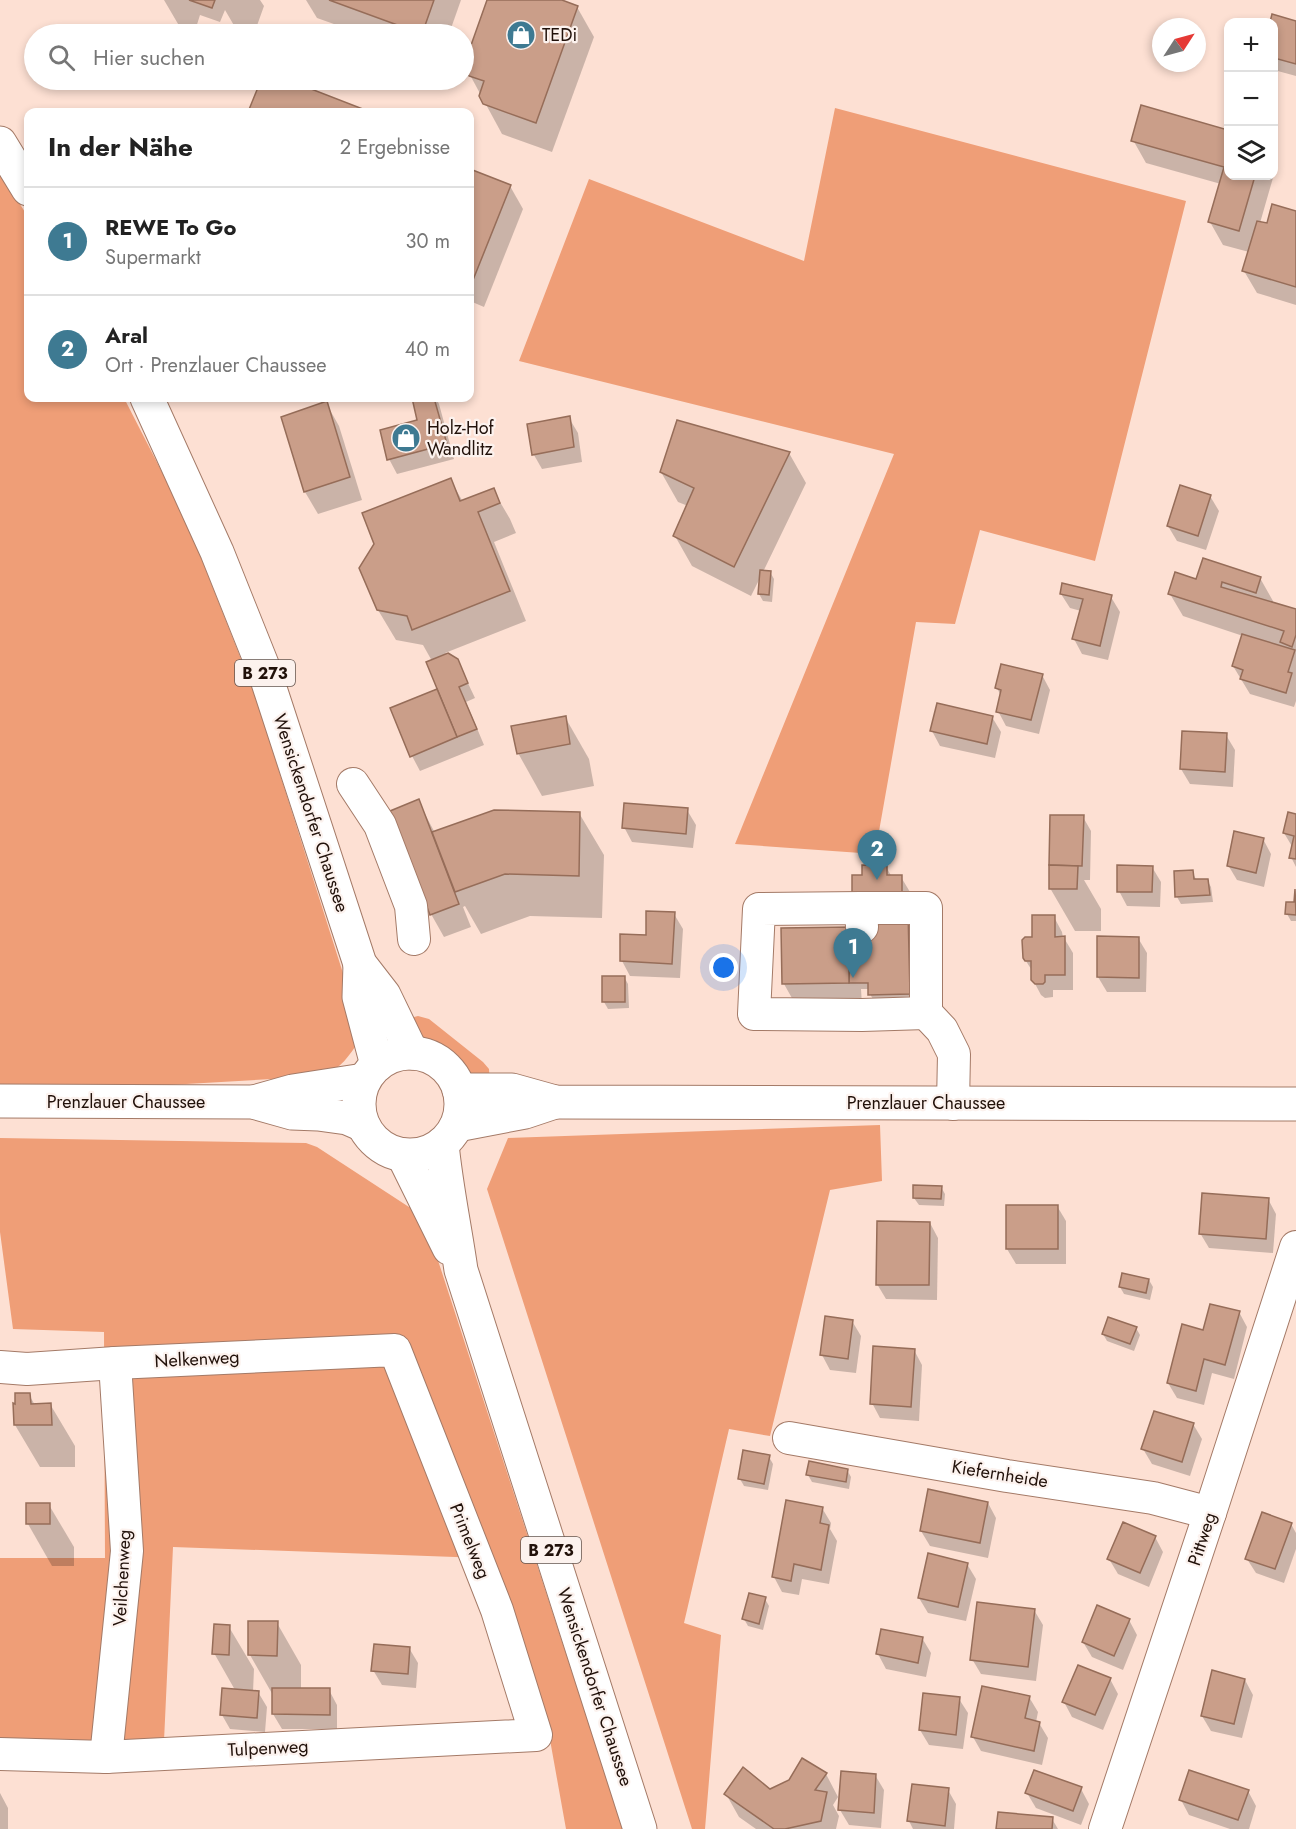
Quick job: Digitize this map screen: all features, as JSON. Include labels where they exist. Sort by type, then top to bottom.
[{"type":"main road","points":[[0,143],[24,182]]},
{"type":"main road","name":"Wensickendorfer Chaussee","points":[[149,402],[217,552],[263,667],[360,964],[384,995],[412,1053]]},
{"type":"main road","name":"Wensickendorfer Chaussee","points":[[360,964],[359,997],[370,1073]]},
{"type":"main road","points":[[412,1053],[428,1056],[442,1064],[452,1076],[459,1090],[461,1102],[449,1135],[430,1151],[417,1155],[403,1155],[387,1150],[373,1139],[363,1125],[359,1110],[359,1095],[370,1073],[387,1058],[412,1053]]},
{"type":"main road","name":"Prenzlauer Chaussee","points":[[253,1102],[370,1073]]},
{"type":"main road","name":"Prenzlauer Chaussee","points":[[459,1090],[512,1090],[555,1102],[1296,1104]]},
{"type":"main road","name":"Prenzlauer Chaussee","points":[[0,1101],[253,1102],[292,1113],[347,1118],[363,1125]]},
{"type":"main road","name":"Prenzlauer Chaussee","points":[[449,1135],[555,1102]]},
{"type":"main road","name":"Wensickendorfer Chaussee","points":[[449,1135],[446,1181],[461,1270],[640,1829]]},
{"type":"main road","name":"Wensickendorfer Chaussee","points":[[403,1155],[461,1270]]},
{"type":"street","points":[[353,784],[380,825],[411,906],[414,939]]},
{"type":"street","points":[[926,1013],[754,1014],[759,909],[862,918],[926,908],[926,1013],[942,1030],[954,1054],[953,1104]]},
{"type":"street","name":"Pittweg","points":[[1105,1829],[1296,1247]]},
{"type":"street","name":"Nelkenweg","points":[[0,1368],[27,1369],[395,1350]]},
{"type":"street","name":"Primelweg","points":[[395,1350],[497,1610],[536,1736]]},
{"type":"street","name":"Veilchenweg","points":[[106,1757],[127,1551],[115,1363]]},
{"type":"street","name":"Kiefernheide","points":[[789,1438],[1007,1476],[1153,1498],[1210,1513]]},
{"type":"street","name":"Tulpenweg","points":[[0,1754],[106,1757],[536,1736]]},
{"type":"shaded area","points":[[835,108],[1186,201],[1095,561],[980,530],[955,624],[916,622],[875,854],[735,844],[894,454],[519,361],[589,179],[804,261]]},
{"type":"shaded area","points":[[0,172],[24,211],[24,402],[126,402],[185,517],[254,692],[354,1008],[359,1041],[340,1065],[324,1076],[134,1087],[0,1087]]},
{"type":"shaded area","points":[[418,1016],[429,1019],[483,1062],[489,1069],[490,1085],[467,1075],[446,1054],[419,1039],[406,1019]]},
{"type":"shaded area","points":[[880,1125],[882,1181],[830,1190],[770,1436],[729,1429],[684,1623],[721,1635],[705,1829],[692,1829],[487,1189],[508,1138]]},
{"type":"shaded area","points":[[0,1138],[306,1143],[317,1147],[409,1207],[420,1205],[623,1829],[566,1829],[547,1723],[483,1558],[173,1547],[164,1741],[0,1741],[0,1558],[105,1558],[104,1332],[13,1329],[0,1232]]},
{"type":"building","points":[[189,0],[215,0],[212,8]]},
{"type":"building","points":[[329,0],[434,0],[426,24],[395,24]]},
{"type":"building","name":"TEDi","points":[[487,0],[562,0],[578,6],[536,123],[483,104],[479,96],[484,81],[474,78],[474,37]]},
{"type":"building","points":[[1272,14],[1296,21],[1296,64],[1278,59],[1278,18],[1271,18]]},
{"type":"building","points":[[257,90],[314,90],[360,108],[250,108]]},
{"type":"building","points":[[1141,105],[1224,129],[1224,167],[1131,141]]},
{"type":"building","points":[[1224,167],[1224,180],[1254,180],[1239,231],[1208,222]]},
{"type":"building","points":[[474,171],[511,185],[474,278]]},
{"type":"building","points":[[1272,204],[1296,211],[1296,287],[1242,271],[1257,221],[1267,223]]},
{"type":"building","points":[[327,402],[350,477],[304,492],[281,417]]},
{"type":"building","points":[[413,402],[435,402],[447,444],[387,460],[380,430],[417,420]]},
{"type":"building","points":[[570,416],[574,447],[532,455],[527,424]]},
{"type":"building","points":[[677,420],[790,452],[734,567],[673,536],[694,488],[660,472]]},
{"type":"building","points":[[451,478],[460,501],[494,488],[500,503],[478,512],[510,591],[412,630],[407,616],[377,610],[359,568],[374,544],[362,513]]},
{"type":"building","points":[[1180,485],[1211,495],[1198,536],[1167,526]]},
{"type":"building","points":[[1203,558],[1261,577],[1256,593],[1222,582],[1221,587],[1296,609],[1296,635],[1292,647],[1280,642],[1284,631],[1168,594],[1175,572],[1196,579]]},
{"type":"building","points":[[760,570],[771,571],[769,595],[758,594]]},
{"type":"building","points":[[1062,583],[1112,595],[1100,646],[1072,639],[1083,599],[1060,594]]},
{"type":"building","points":[[1242,634],[1295,650],[1288,672],[1292,673],[1286,693],[1240,679],[1243,670],[1232,666]]},
{"type":"building","points":[[448,653],[458,659],[468,683],[459,687],[477,729],[457,737],[426,662]]},
{"type":"building","points":[[1001,664],[1043,674],[1031,720],[996,712],[1001,690],[995,688]]},
{"type":"building","points":[[437,689],[457,737],[410,757],[390,708]]},
{"type":"building","points":[[937,703],[993,716],[987,744],[930,731]]},
{"type":"building","points":[[566,716],[570,744],[517,754],[511,726]]},
{"type":"building","points":[[1182,731],[1227,733],[1225,772],[1180,769]]},
{"type":"building","points":[[419,799],[459,904],[430,915],[390,811]]},
{"type":"building","points":[[624,803],[688,808],[686,834],[622,828]]},
{"type":"building","points":[[494,810],[580,812],[579,876],[505,874],[455,892],[432,832]]},
{"type":"building","points":[[1288,812],[1296,814],[1296,859],[1289,858],[1294,836],[1283,833]]},
{"type":"building","points":[[1050,815],[1084,815],[1082,866],[1049,865]]},
{"type":"building","points":[[1234,831],[1264,838],[1256,873],[1227,866]]},
{"type":"building","points":[[862,865],[887,866],[887,875],[902,875],[902,896],[852,896],[852,875],[862,875]]},
{"type":"building","points":[[1049,865],[1078,866],[1077,889],[1049,889]]},
{"type":"building","points":[[1117,865],[1153,866],[1152,892],[1117,892]]},
{"type":"building","points":[[1193,870],[1194,879],[1208,879],[1210,895],[1175,897],[1174,871]]},
{"type":"building","points":[[1295,889],[1296,915],[1285,914],[1286,902],[1294,902]]},
{"type":"building","points":[[646,911],[675,912],[672,964],[620,961],[620,934],[646,935]]},
{"type":"building","points":[[908,911],[910,994],[868,995],[868,983],[849,983],[849,927]]},
{"type":"building","points":[[1032,915],[1055,915],[1055,937],[1065,936],[1065,975],[1045,975],[1043,984],[1035,984],[1031,980],[1031,961],[1025,961],[1023,958],[1022,940],[1025,937],[1032,937]]},
{"type":"building","points":[[849,927],[849,983],[782,984],[781,928]]},
{"type":"building","points":[[1097,936],[1139,937],[1139,978],[1097,977]]},
{"type":"building","points":[[602,976],[625,976],[625,1002],[602,1002]]},
{"type":"building","points":[[913,1185],[942,1186],[941,1199],[913,1198]]},
{"type":"building","points":[[1202,1193],[1269,1198],[1266,1239],[1199,1234]]},
{"type":"building","points":[[1006,1205],[1058,1205],[1058,1249],[1006,1249]]},
{"type":"building","points":[[877,1221],[930,1222],[929,1285],[876,1285]]},
{"type":"building","points":[[1122,1273],[1149,1279],[1146,1293],[1119,1287]]},
{"type":"building","points":[[1210,1304],[1240,1311],[1225,1365],[1204,1359],[1196,1391],[1167,1383],[1182,1324],[1203,1330]]},
{"type":"building","points":[[825,1316],[853,1320],[848,1359],[820,1355]]},
{"type":"building","points":[[1108,1317],[1137,1327],[1130,1344],[1102,1334]]},
{"type":"building","points":[[873,1346],[915,1349],[911,1407],[870,1404]]},
{"type":"building","points":[[15,1393],[30,1393],[31,1404],[51,1403],[52,1425],[14,1425]]},
{"type":"building","points":[[1154,1411],[1194,1423],[1182,1462],[1141,1449]]},
{"type":"building","points":[[743,1450],[770,1455],[764,1484],[738,1479]]},
{"type":"building","points":[[809,1461],[848,1469],[846,1482],[806,1475]]},
{"type":"building","points":[[928,1489],[988,1502],[980,1543],[920,1531]]},
{"type":"building","points":[[786,1500],[823,1507],[820,1523],[829,1525],[821,1570],[794,1564],[791,1581],[772,1577]]},
{"type":"building","points":[[26,1503],[50,1503],[50,1524],[26,1524]]},
{"type":"building","points":[[1262,1512],[1292,1523],[1275,1569],[1245,1559]]},
{"type":"building","points":[[1123,1522],[1156,1536],[1140,1573],[1107,1559]]},
{"type":"building","points":[[928,1553],[968,1563],[958,1607],[918,1598]]},
{"type":"building","points":[[749,1593],[766,1597],[759,1624],[742,1619]]},
{"type":"building","points":[[977,1602],[1035,1609],[1028,1667],[970,1660]]},
{"type":"building","points":[[1097,1605],[1130,1619],[1114,1656],[1082,1642]]},
{"type":"building","points":[[248,1621],[278,1621],[277,1656],[248,1655]]},
{"type":"building","points":[[214,1624],[230,1625],[229,1655],[212,1654]]},
{"type":"building","points":[[881,1629],[923,1637],[918,1663],[876,1654]]},
{"type":"building","points":[[374,1644],[410,1647],[408,1674],[371,1671]]},
{"type":"building","points":[[1078,1665],[1111,1678],[1095,1715],[1062,1702]]},
{"type":"building","points":[[1212,1670],[1245,1679],[1234,1724],[1201,1716]]},
{"type":"building","points":[[982,1686],[1030,1696],[1025,1718],[1040,1722],[1034,1751],[971,1737]]},
{"type":"building","points":[[222,1688],[259,1691],[257,1718],[220,1715]]},
{"type":"building","points":[[272,1688],[330,1688],[330,1715],[272,1714]]},
{"type":"building","points":[[923,1693],[960,1697],[956,1735],[919,1730]]},
{"type":"building","points":[[802,1758],[827,1773],[815,1790],[827,1792],[821,1821],[785,1829],[774,1829],[724,1794],[743,1767],[770,1789],[789,1780]]},
{"type":"building","points":[[1034,1770],[1082,1787],[1073,1811],[1025,1793]]},
{"type":"building","points":[[1189,1770],[1249,1790],[1238,1820],[1179,1800]]},
{"type":"building","points":[[841,1771],[876,1774],[874,1813],[838,1810]]},
{"type":"building","points":[[912,1784],[949,1788],[945,1826],[907,1821]]},
{"type":"building","points":[[998,1812],[1053,1817],[1052,1829],[996,1829]]},
{"type":"place","name":"TEDi","points":[[521,35]]},
{"type":"place","name":"Holz-Hof Wandlitz","points":[[406,438]]},
{"type":"place","name":"Aral","points":[[877,880]]},
{"type":"place","name":"REWE To Go","points":[[853,978]]}]
